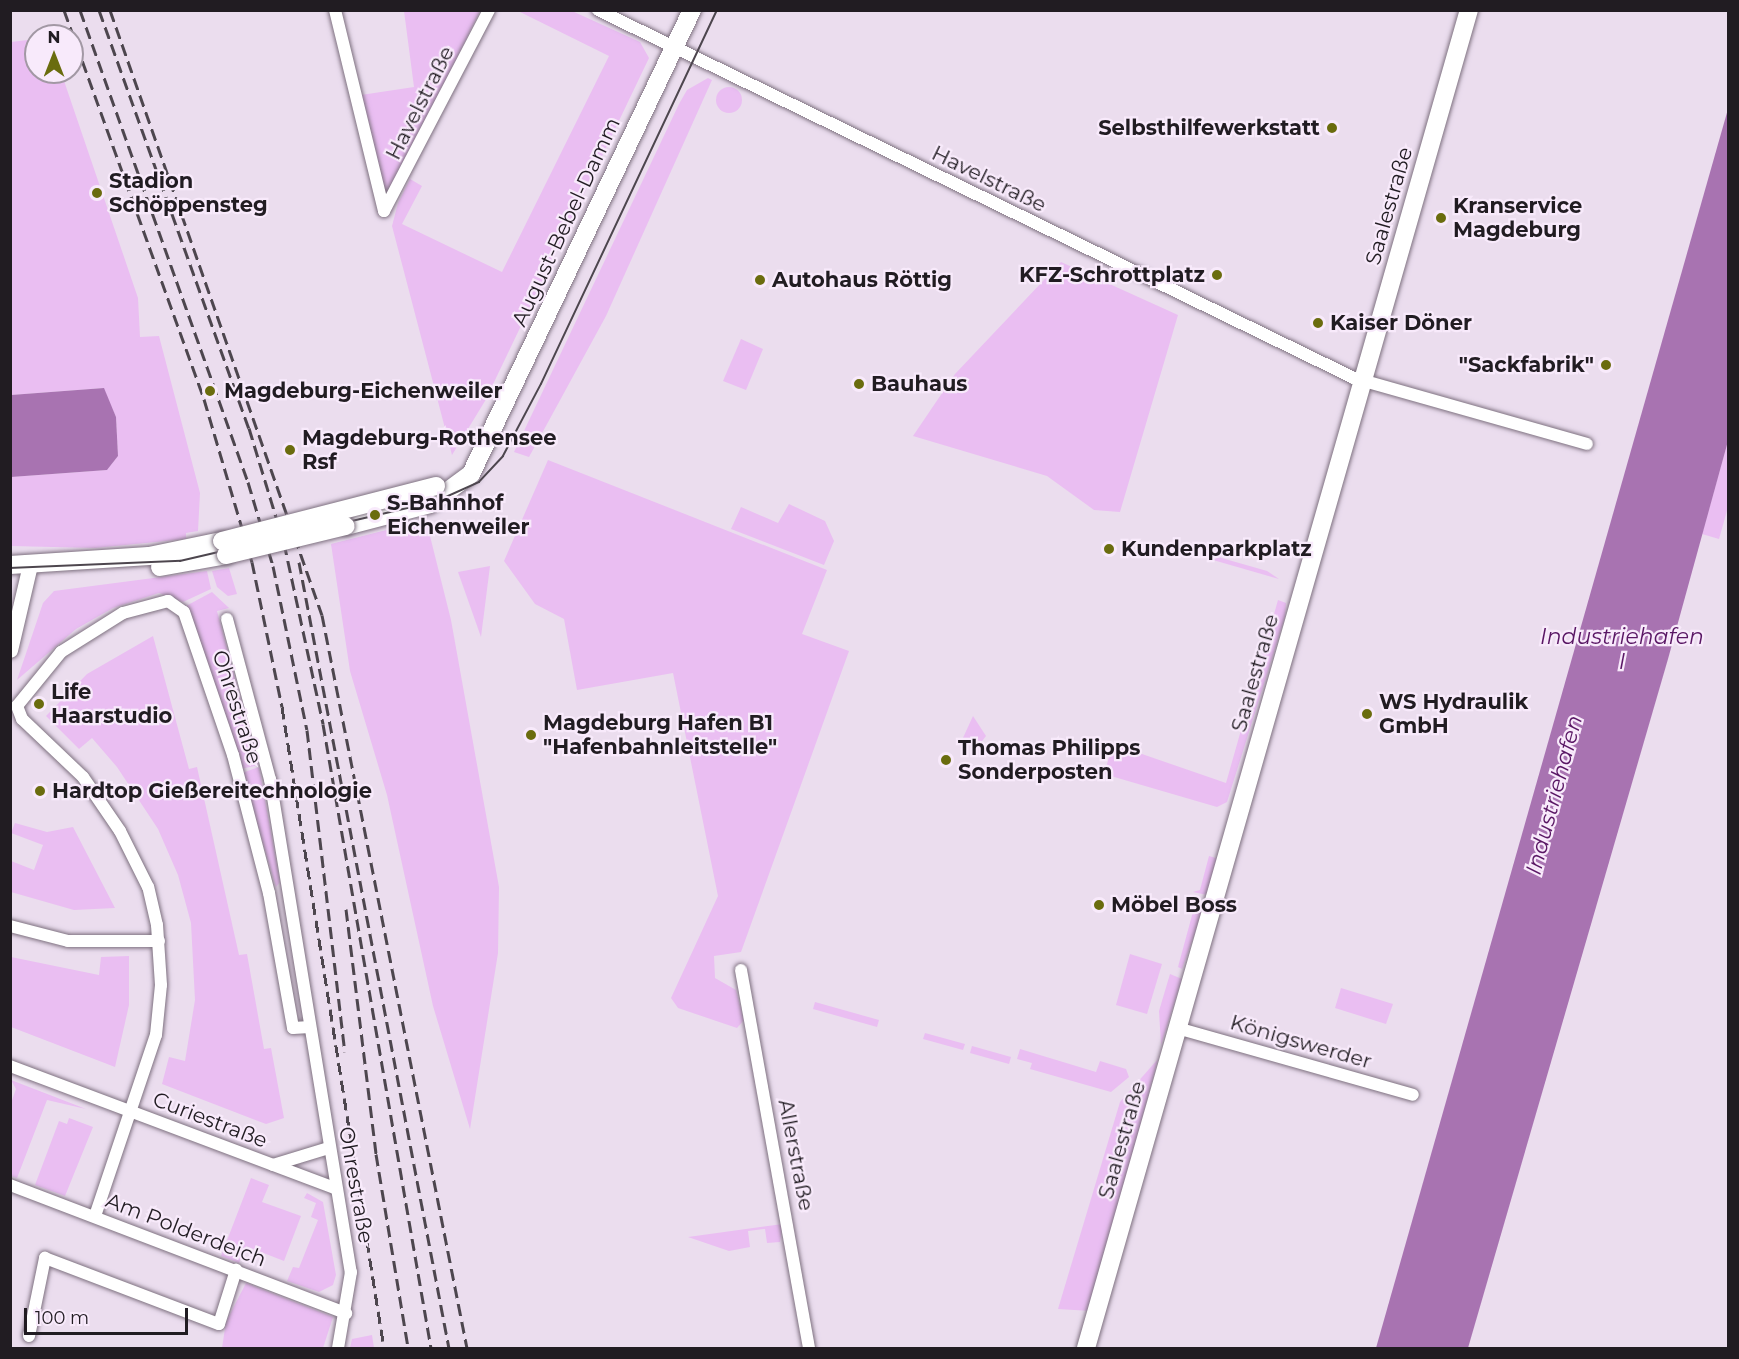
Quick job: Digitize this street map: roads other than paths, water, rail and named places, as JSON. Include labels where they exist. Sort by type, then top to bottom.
[{"type":"main road","name":"August-Bebel-Damm","points":[[30,565],[66,564],[140,569],[438,493],[454,482],[481,453],[692,10]]},
{"type":"main road","name":"Saalestraße","points":[[1086,1348],[1469,10]]},
{"type":"main road","points":[[10,565],[30,565]]},
{"type":"street","name":"Havelstraße","points":[[335,10],[384,211],[489,10]]},
{"type":"street","name":"Havelstraße","points":[[598,10],[1362,381],[1587,444]]},
{"type":"street","points":[[10,650],[30,565]]},
{"type":"street","name":"Ohrestraße","points":[[159,941],[151,898],[130,849],[83,777],[20,717],[17,706],[24,691],[61,652],[103,623],[155,602],[181,605],[233,755],[269,893],[293,1028],[310,1028]]},
{"type":"street","name":"Ohrestraße","points":[[227,619],[270,779],[290,889],[335,1188],[352,1284],[338,1348]]},
{"type":"street","points":[[269,893],[290,889]]},
{"type":"street","points":[[10,926],[68,941],[159,941],[158,1023],[134,1112]]},
{"type":"street","name":"Allerstraße","points":[[741,970],[808,1348]]},
{"type":"street","name":"Königswerder","points":[[1177,1028],[1413,1095]]},
{"type":"street","name":"Curiestraße","points":[[10,1066],[335,1188]]},
{"type":"street","name":"Curiestraße","points":[[95,1216],[134,1112]]},
{"type":"street","name":"Curiestraße","points":[[273,1165],[329,1148]]},
{"type":"street","name":"Am Polderdeich","points":[[10,1185],[346,1313]]},
{"type":"street","points":[[29,1336],[45,1258],[219,1324],[236,1270]]},
{"type":"water","name":"Industriehafen I","points":[[1728,109],[1728,441],[1668,659],[1468,1348],[1376,1348]]},
{"type":"water","points":[[104,388],[116,417],[118,456],[107,470],[11,477],[11,395]]},
{"type":"tram line","points":[[10,568],[180,561],[437,501],[479,482],[503,456],[541,384],[717,10]]},
{"type":"railway","points":[[64,10],[204,399],[252,562],[282,707],[384,1348]]},
{"type":"railway","points":[[80,10],[248,482],[273,566],[307,730],[345,1052]]},
{"type":"railway","points":[[99,10],[249,428],[284,543],[323,724],[431,1348]]},
{"type":"railway","points":[[110,10],[322,615],[467,1348]]},
{"type":"railway","points":[[299,562],[449,1348]]},
{"type":"railway","points":[[346,909],[376,1154],[408,1348]]},
{"type":"place","name":"Selbsthilfewerkstatt","points":[[1332,128]]},
{"type":"place","name":"Stadion Schöppensteg","points":[[97,193]]},
{"type":"place","name":"Kranservice Magdeburg","points":[[1441,218]]},
{"type":"place","name":"KFZ-Schrottplatz","points":[[1217,275]]},
{"type":"place","name":"Autohaus Röttig","points":[[760,280]]},
{"type":"place","name":"Kaiser Döner","points":[[1318,323]]},
{"type":"place","name":"\"Sackfabrik\"","points":[[1606,365]]},
{"type":"place","name":"Bauhaus","points":[[859,384]]},
{"type":"place","name":"Magdeburg-Eichenweiler","points":[[210,391]]},
{"type":"place","name":"Magdeburg-Rothensee Rsf","points":[[290,450]]},
{"type":"place","name":"S-Bahnhof Eichenweiler","points":[[375,515]]},
{"type":"place","name":"Kundenparkplatz","points":[[1109,549]]},
{"type":"place","name":"Life Haarstudio","points":[[39,704]]},
{"type":"place","name":"WS Hydraulik GmbH","points":[[1367,714]]},
{"type":"place","name":"Magdeburg Hafen B1 \"Hafenbahnleitstelle\"","points":[[531,735]]},
{"type":"place","name":"Thomas Philipps Sonderposten","points":[[946,760]]},
{"type":"place","name":"Hardtop Gießereitechnologie","points":[[40,791]]},
{"type":"place","name":"Möbel Boss","points":[[1099,905]]},
{"type":"water label","name":"Industriehafen","points":[[1554,795]]}]
